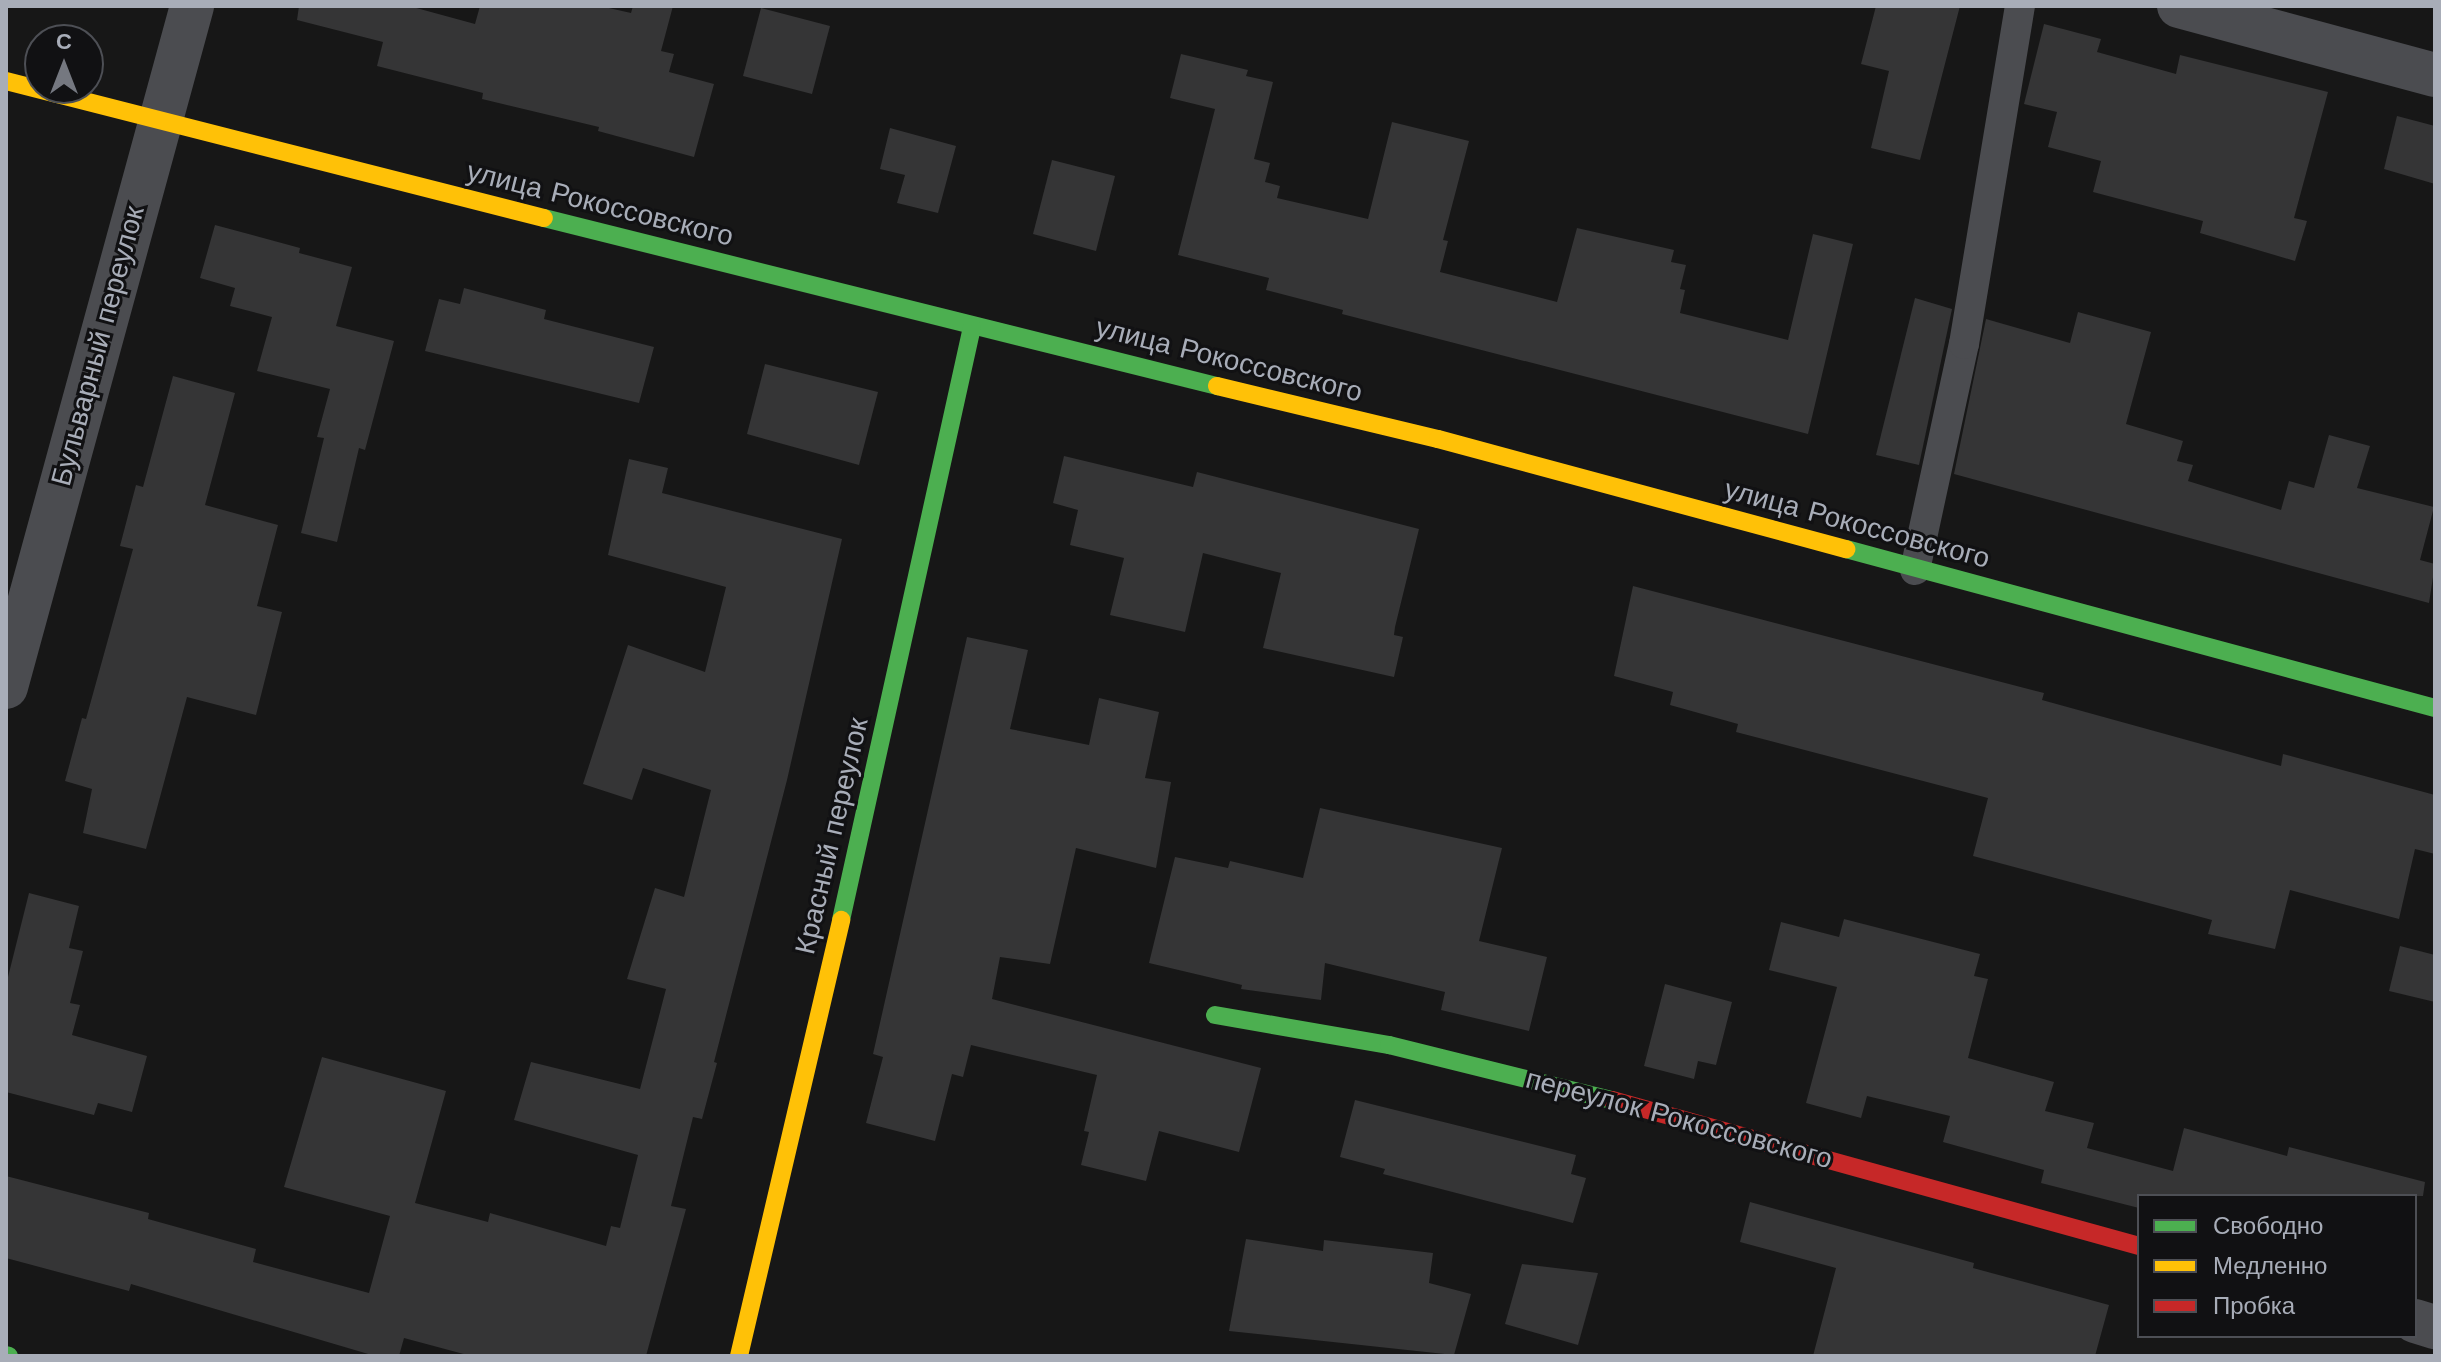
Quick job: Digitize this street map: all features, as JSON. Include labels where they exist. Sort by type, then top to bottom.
[{"type":"street","name":"Бульварный переулок","points":[[6,687],[192,6]]},
{"type":"street","points":[[2179,6],[2435,75]]},
{"type":"street","name":"улица Рокоссовского","points":[[6,81],[972,327],[1438,439],[2435,708]]},
{"type":"street","name":"Красный переулок","points":[[739,1356],[858,850],[972,327]]},
{"type":"street","name":"переулок Рокоссовского","points":[[1215,1015],[1389,1045],[1523,1075],[2137,1245]]},
{"type":"lane","points":[[1915,570],[1964,344],[2020,6]]},
{"type":"building","points":[[299,6],[409,6],[475,24],[480,6],[600,6],[631,13],[633,6],[673,6],[661,51],[674,54],[669,72],[714,84],[694,157],[598,131],[599,127],[482,99],[483,93],[377,66],[383,42],[297,20]]},
{"type":"building","points":[[1876,6],[1960,6],[1920,160],[1871,148],[1889,71],[1861,64]]},
{"type":"building","points":[[761,8],[830,26],[812,94],[743,76]]},
{"type":"building","points":[[2044,24],[2101,39],[2097,52],[2176,74],[2180,55],[2328,92],[2294,218],[2307,221],[2295,261],[2200,233],[2203,221],[2093,192],[2101,161],[2048,147],[2057,112],[2024,104]]},
{"type":"building","points":[[1181,54],[1248,70],[1246,76],[1273,82],[1254,159],[1270,163],[1265,182],[1280,186],[1277,198],[1368,219],[1392,122],[1469,141],[1443,240],[1448,241],[1440,272],[1557,302],[1577,228],[1674,250],[1671,262],[1686,265],[1680,289],[1685,290],[1680,313],[1788,340],[1813,234],[1853,244],[1808,434],[1342,314],[1343,310],[1266,290],[1269,278],[1178,255],[1215,109],[1170,98]]},
{"type":"building","points":[[2397,116],[2435,126],[2435,184],[2384,169]]},
{"type":"building","points":[[890,128],[956,146],[938,213],[897,203],[905,175],[880,169]]},
{"type":"building","points":[[1052,160],[1115,176],[1096,251],[1033,234]]},
{"type":"building","points":[[215,225],[300,248],[299,253],[352,267],[336,326],[394,341],[365,450],[359,448],[337,542],[301,533],[324,438],[317,437],[330,389],[257,371],[272,317],[230,306],[235,288],[200,278]]},
{"type":"building","points":[[464,288],[546,310],[544,319],[654,347],[639,403],[425,351],[439,299],[460,304]]},
{"type":"building","points":[[1915,298],[1952,309],[1919,465],[1876,455]]},
{"type":"building","points":[[2078,312],[2151,332],[2126,424],[2183,441],[2177,461],[2193,465],[2188,481],[2281,510],[2289,481],[2314,488],[2329,435],[2370,446],[2357,488],[2434,507],[2420,560],[2435,564],[2429,603],[1954,474],[1986,319],[2070,343]]},
{"type":"building","points":[[765,364],[878,392],[859,465],[747,434]]},
{"type":"building","points":[[173,376],[235,393],[205,505],[278,525],[257,606],[282,612],[256,715],[187,697],[146,849],[83,833],[92,789],[65,781],[82,718],[86,719],[133,549],[120,546],[136,485],[143,487]]},
{"type":"building","points":[[1064,456],[1193,487],[1197,472],[1419,529],[1395,627],[1394,635],[1403,637],[1394,677],[1263,648],[1281,573],[1203,553],[1185,632],[1110,615],[1124,558],[1070,545],[1078,510],[1053,503]]},
{"type":"building","points":[[629,459],[668,468],[662,493],[842,539],[787,780],[714,1062],[717,1063],[702,1119],[693,1117],[671,1206],[686,1209],[646,1356],[471,1356],[404,1338],[399,1356],[375,1356],[131,1284],[129,1291],[6,1258],[6,1176],[149,1213],[148,1219],[256,1249],[253,1262],[369,1293],[390,1216],[284,1187],[322,1057],[446,1091],[415,1203],[488,1222],[490,1213],[606,1246],[611,1226],[620,1228],[638,1155],[514,1120],[531,1062],[640,1089],[666,989],[627,979],[655,888],[684,897],[711,790],[643,768],[632,800],[583,784],[628,645],[705,672],[726,587],[608,555]]},
{"type":"building","points":[[1633,586],[2044,693],[2042,700],[2281,766],[2283,754],[2435,795],[2435,854],[2415,849],[2399,919],[2290,890],[2275,949],[2208,934],[2212,920],[1973,856],[1988,798],[1736,732],[1738,724],[1670,705],[1673,692],[1614,676]]},
{"type":"building","points":[[967,637],[1028,650],[1010,729],[1089,745],[1099,698],[1159,712],[1145,778],[1171,782],[1156,868],[1076,848],[1050,964],[1000,957],[992,999],[1261,1068],[1239,1152],[1159,1131],[1146,1181],[1081,1165],[1089,1132],[1084,1131],[1097,1075],[971,1045],[963,1077],[952,1074],[935,1141],[866,1123],[883,1057],[873,1054]]},
{"type":"building","points":[[1320,808],[1502,848],[1479,941],[1547,957],[1529,1031],[1441,1010],[1445,992],[1325,963],[1321,1000],[1241,989],[1242,985],[1149,963],[1175,857],[1228,868],[1230,861],[1303,878]]},
{"type":"building","points":[[29,893],[79,906],[69,948],[83,951],[70,1003],[80,1005],[72,1035],[147,1056],[132,1112],[98,1103],[94,1115],[6,1092],[6,985]]},
{"type":"building","points":[[1844,919],[1980,954],[1974,976],[1988,979],[1968,1058],[2054,1082],[2045,1111],[2094,1123],[2087,1148],[2173,1171],[2184,1128],[2287,1156],[2289,1147],[2425,1182],[2423,1196],[2137,1194],[2137,1207],[2041,1183],[2044,1170],[1943,1142],[1950,1116],[1867,1096],[1861,1118],[1806,1103],[1837,987],[1769,970],[1781,922],[1839,937]]},
{"type":"building","points":[[2400,946],[2435,955],[2435,1002],[2389,991]]},
{"type":"building","points":[[1665,984],[1732,1002],[1716,1065],[1698,1061],[1694,1079],[1644,1066]]},
{"type":"building","points":[[1355,1100],[1576,1155],[1571,1174],[1586,1178],[1573,1223],[1383,1174],[1385,1169],[1340,1157]]},
{"type":"building","points":[[1750,1202],[1974,1263],[1973,1268],[2109,1305],[2095,1356],[1813,1356],[1836,1268],[1740,1242]]},
{"type":"building","points":[[1246,1239],[1323,1251],[1324,1240],[1433,1253],[1429,1283],[1471,1294],[1454,1355],[1229,1331]]},
{"type":"building","points":[[1522,1264],[1598,1273],[1578,1345],[1505,1324]]},
{"type":"traffic: fast","points":[[544,218],[1217,386]]},
{"type":"traffic: fast","points":[[841,920],[972,327]]},
{"type":"traffic: fast","points":[[1846,549],[2435,708]]},
{"type":"traffic: fast","points":[[1215,1015],[1389,1045],[1612,1100]]},
{"type":"traffic: slow","points":[[6,81],[544,218]]},
{"type":"traffic: slow","points":[[1217,386],[1438,439],[1846,549]]},
{"type":"traffic: slow","points":[[739,1356],[841,920]]},
{"type":"traffic: jam","points":[[1612,1100],[2137,1245]]}]
